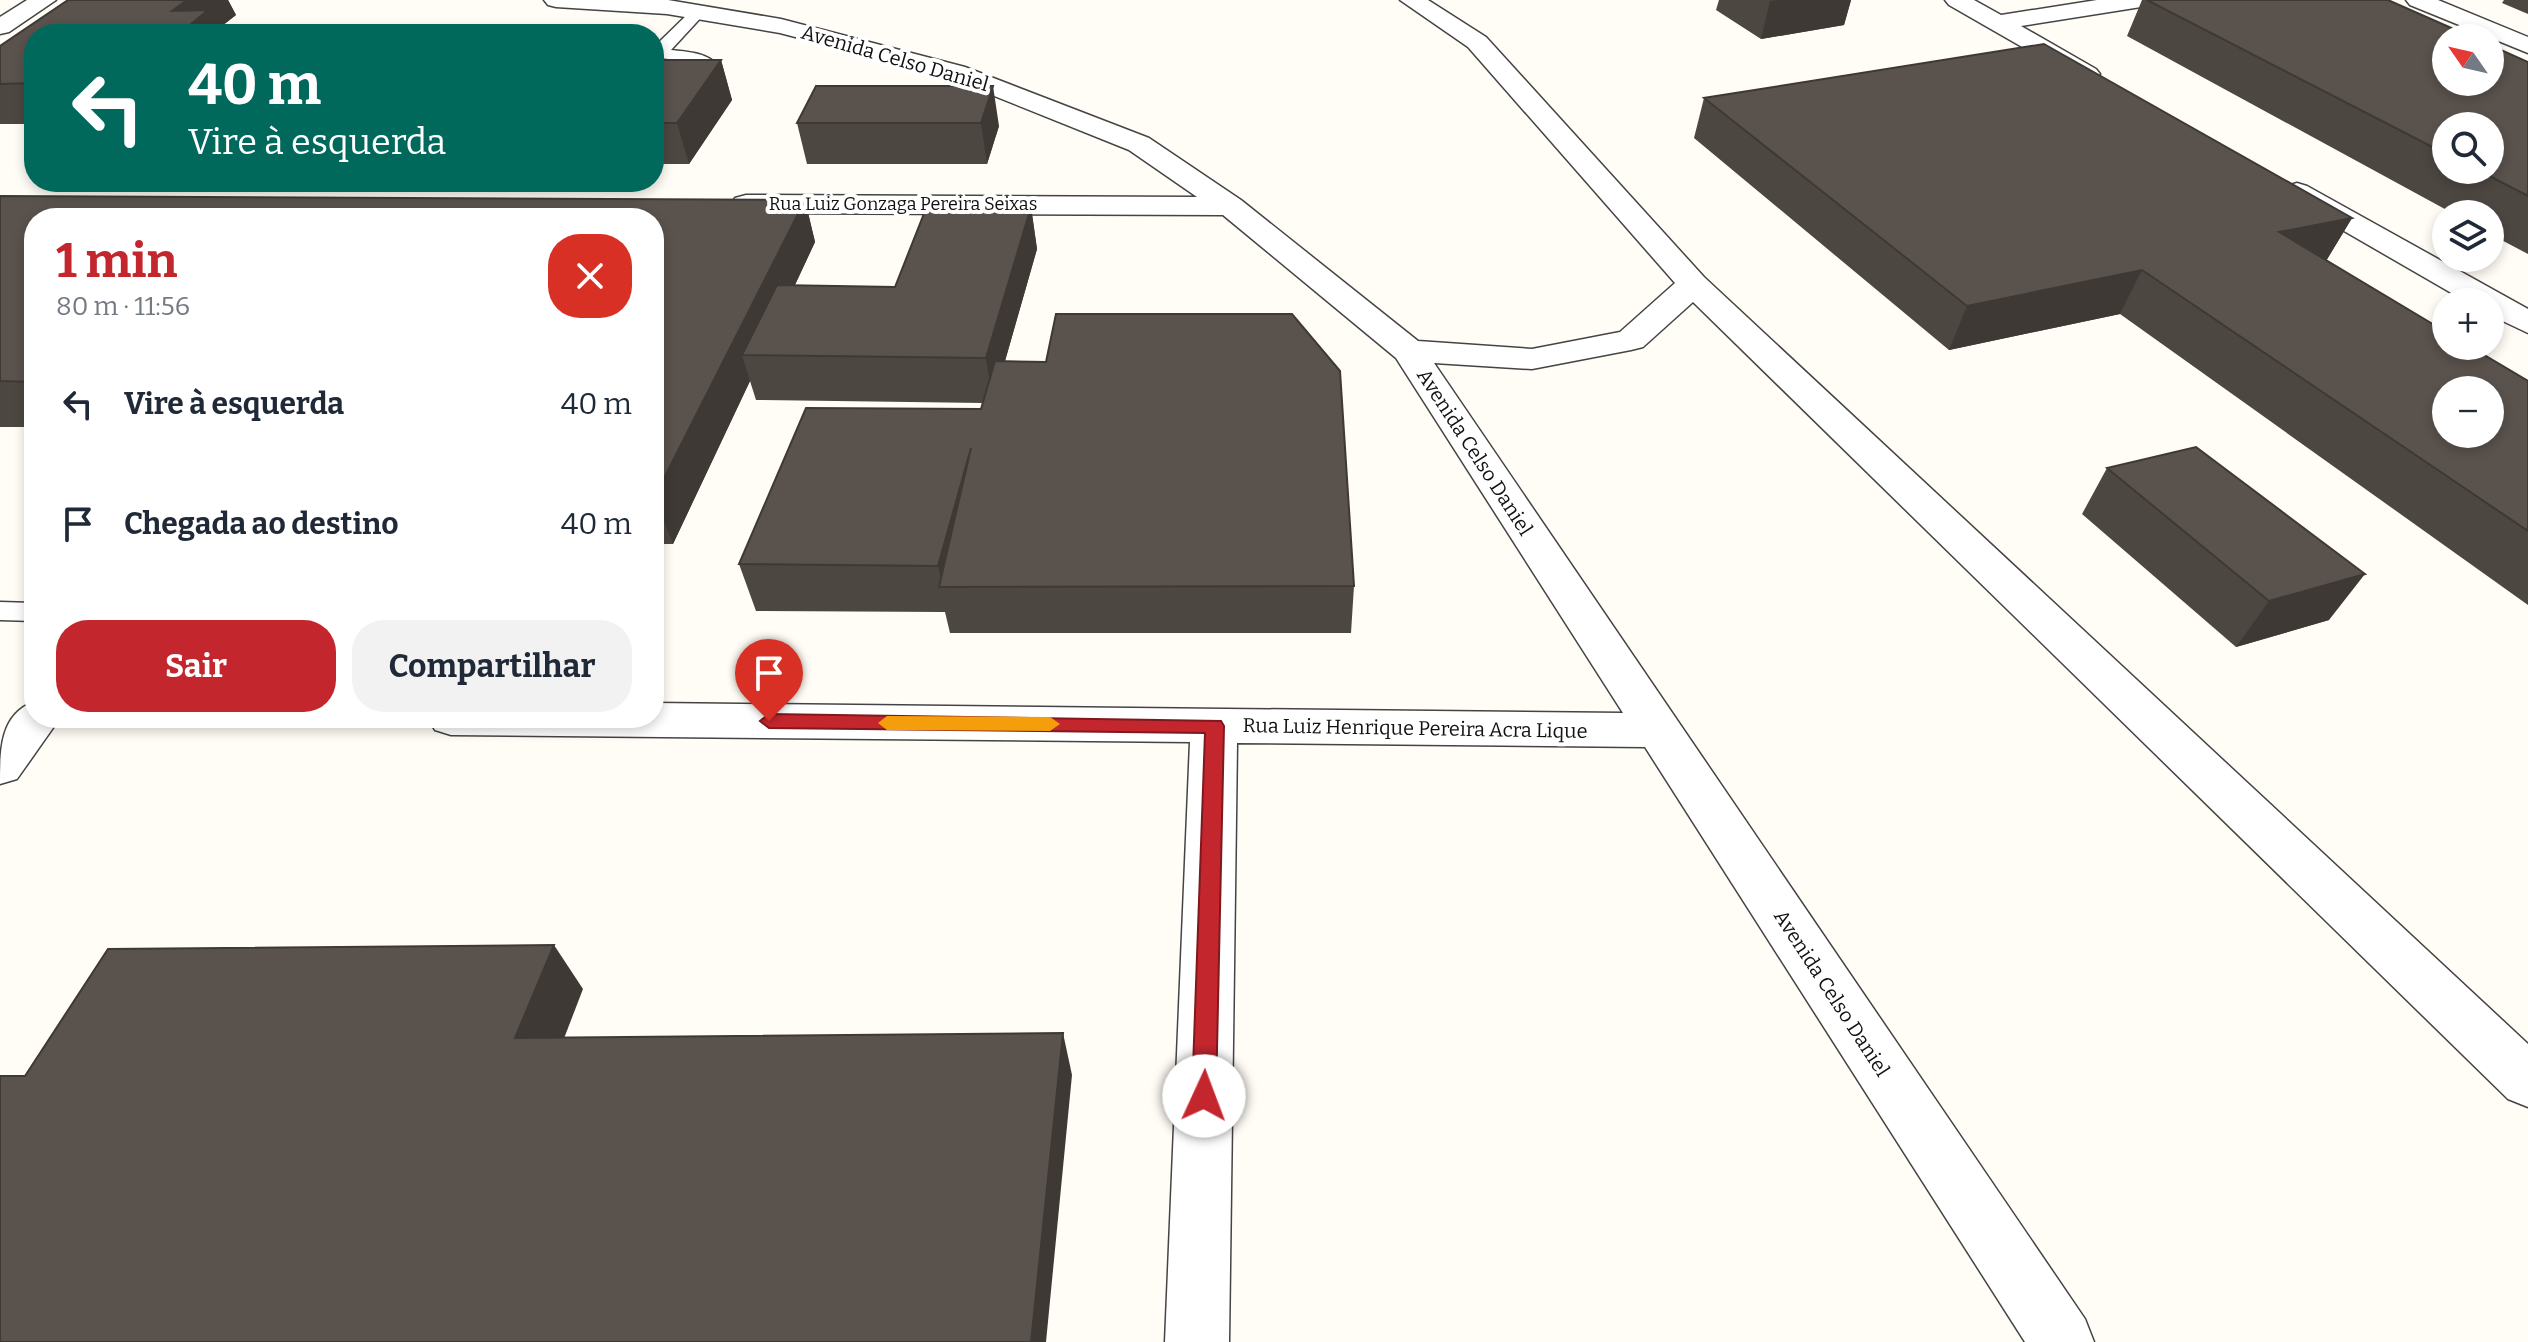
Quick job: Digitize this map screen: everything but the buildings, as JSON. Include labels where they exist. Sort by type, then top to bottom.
[{"type":"street","points":[[0,27],[44,0]]},
{"type":"street","name":"Avenida Celso Daniel","points":[[556,0],[667,7],[781,26],[956,72],[1139,144],[1230,206],[1409,351],[2062,1342]]},
{"type":"street","points":[[1412,0],[1477,42],[1693,284],[2528,1081]]},
{"type":"street","points":[[1957,0],[2106,85]]},
{"type":"street","points":[[1998,23],[2141,0]]},
{"type":"street","points":[[2418,0],[2528,46]]},
{"type":"street","points":[[2270,177],[2528,323]]},
{"type":"street","name":"Rua Luiz Gonzaga Pereira Seixas","points":[[719,203],[1230,206]]},
{"type":"street","points":[[1409,351],[1532,359],[1631,340],[1693,284]]},
{"type":"street","points":[[0,713],[24,715]]},
{"type":"street","name":"Rua Luiz Henrique Pereira Acra Lique","points":[[664,720],[1659,730]]},
{"type":"street","points":[[1197,1342],[1214,726]]},
{"type":"street","points":[[0,766],[27,728]]},
{"type":"lane","points":[[664,45],[698,12]]},
{"type":"lane","points":[[664,53],[700,59],[710,65],[706,80]]},
{"type":"lane","points":[[0,611],[24,612]]},
{"type":"slow traffic","points":[[887,723],[1050,724]]},
{"type":"route","points":[[769,721],[1214,726],[1204,1096]]}]
